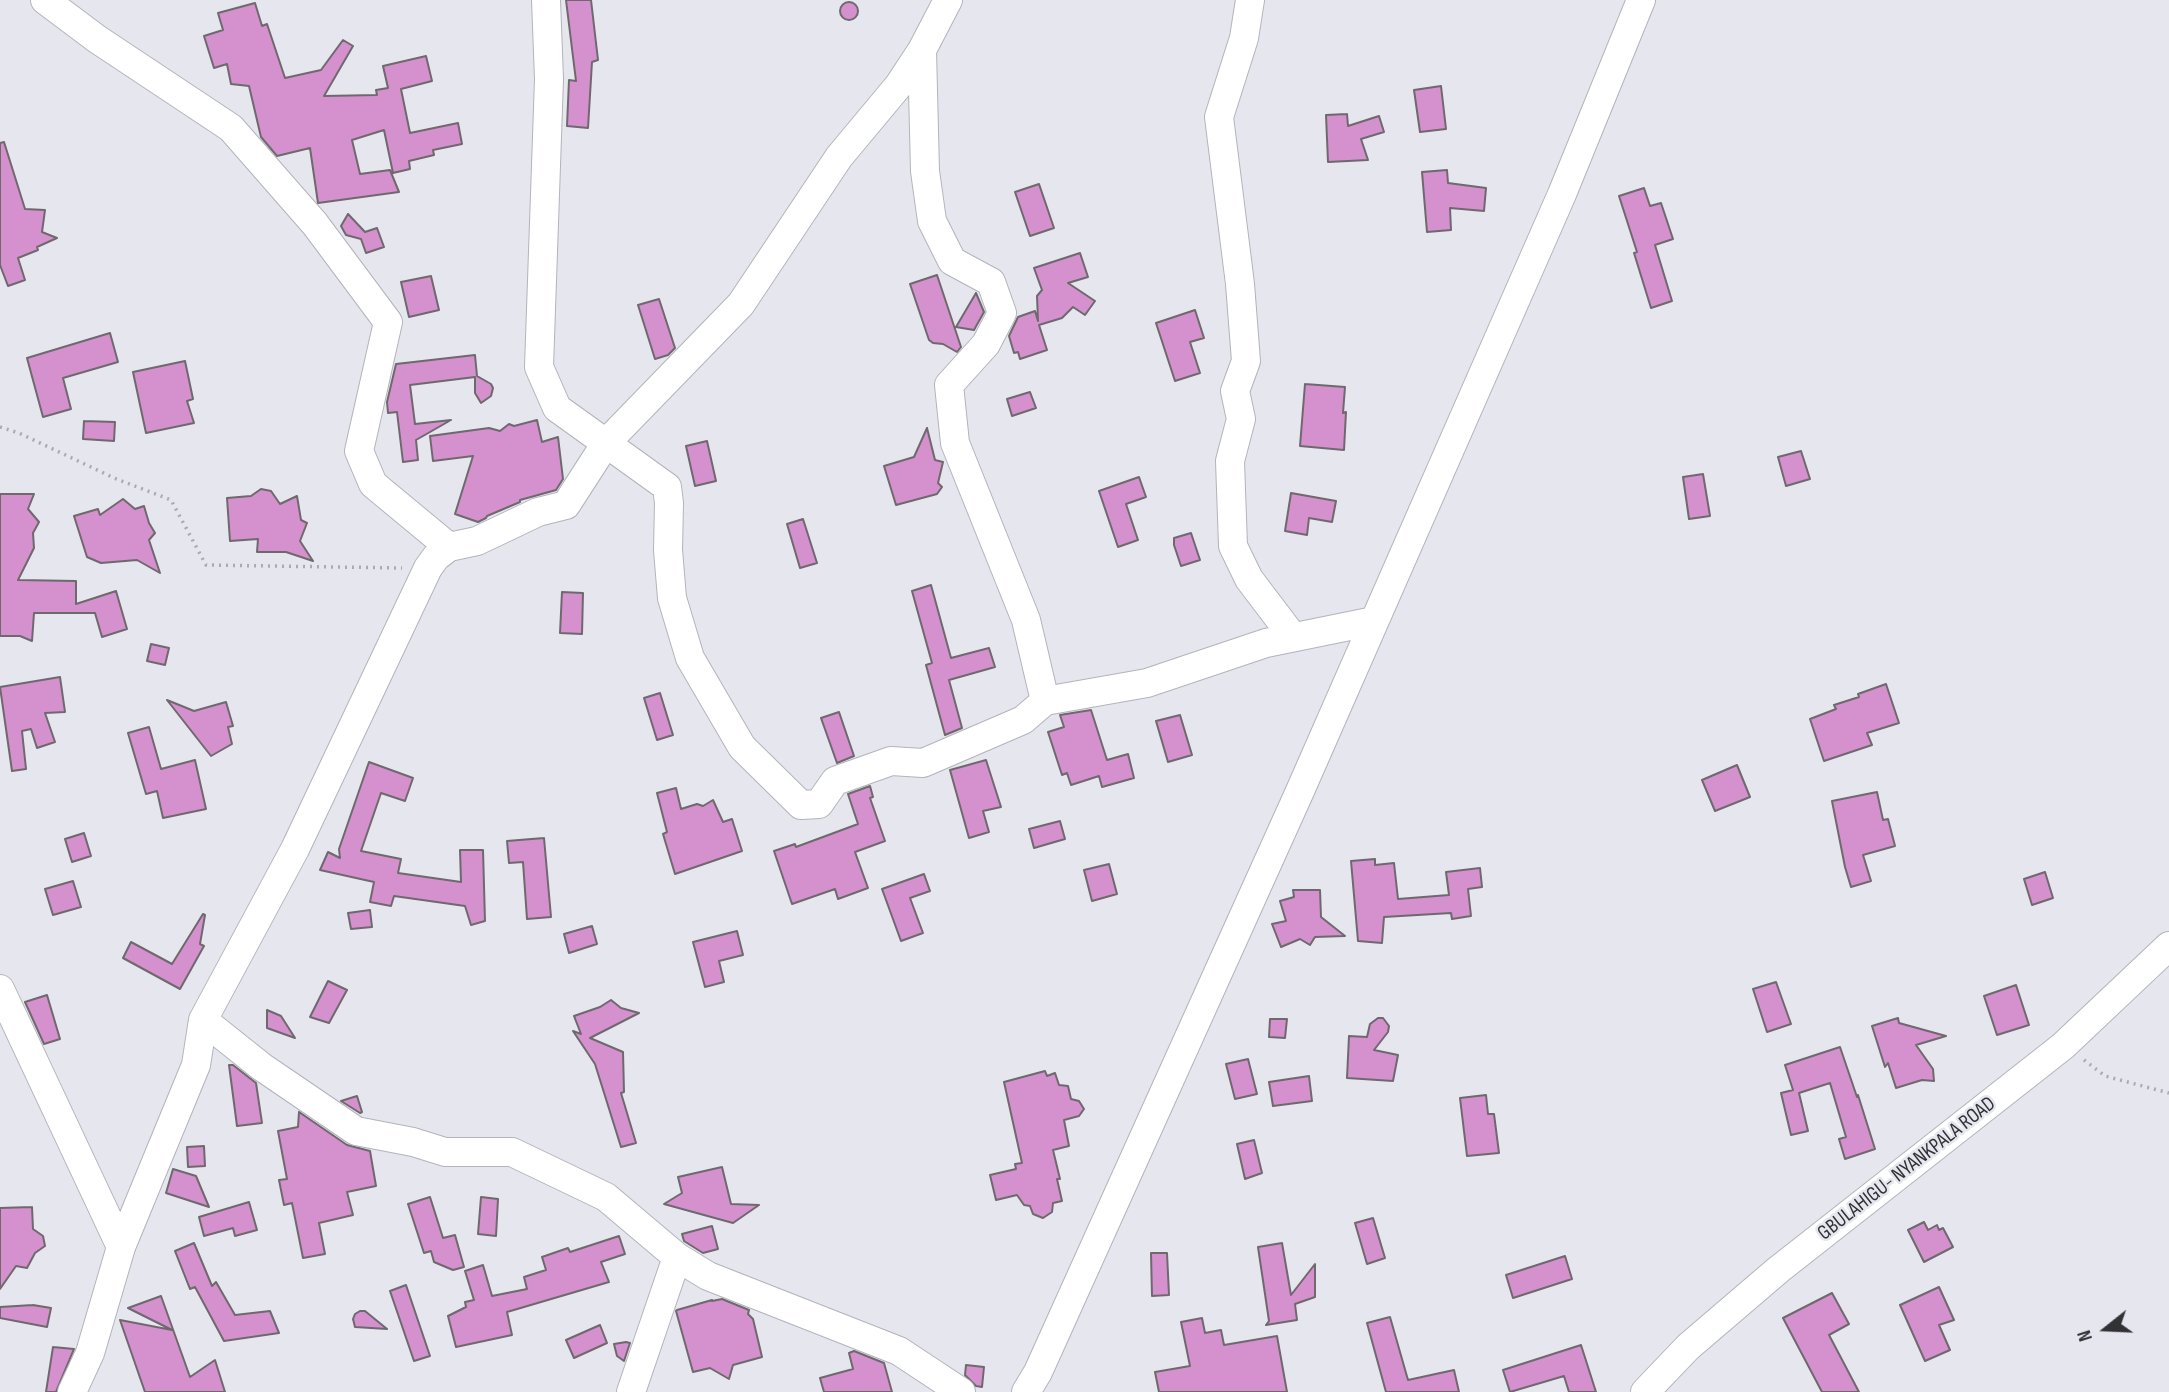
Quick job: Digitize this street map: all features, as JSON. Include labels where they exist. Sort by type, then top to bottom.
[{"type":"street","points":[[45,0],[97,39],[231,128],[315,224],[388,322],[359,451],[373,484],[449,547]]},
{"type":"street","points":[[547,0],[549,79],[539,367],[557,408],[667,486],[672,598],[690,658],[741,747],[801,805],[819,804],[835,781],[891,761],[923,762],[1023,720],[1045,701],[1147,683],[1266,643],[1374,621]]},
{"type":"street","points":[[72,1392],[90,1353],[121,1247],[195,1065],[203,1020],[295,849],[428,568],[436,557],[449,547],[477,541],[538,512],[566,505],[606,443],[741,304],[839,157],[899,85],[922,50],[948,0]]},
{"type":"street","points":[[1250,0],[1244,38],[1219,117],[1240,284],[1246,361],[1236,391],[1241,419],[1230,461],[1233,546],[1249,579],[1293,638]]},
{"type":"street","points":[[1026,1392],[1044,1359],[1300,791],[1562,194],[1641,0]]},
{"type":"street","points":[[922,50],[925,171],[932,221],[951,261],[991,282],[1002,313],[986,344],[949,385],[955,443],[1026,620],[1045,701]]},
{"type":"street","name":"GBULAHIGU- NYANKPALA ROAD","points":[[1645,1392],[1688,1347],[1778,1270],[2063,1046],[2169,946]]},
{"type":"street","points":[[0,989],[121,1247]]},
{"type":"street","points":[[203,1020],[262,1067],[356,1131],[413,1142],[445,1152],[512,1152],[606,1197],[677,1257],[709,1276],[899,1351],[961,1392]]},
{"type":"street","points":[[631,1392],[677,1257]]},
{"type":"path","points":[[0,428],[19,433],[114,478],[171,500],[206,565],[428,568]]},
{"type":"path","points":[[2063,1046],[2105,1076],[2169,1093]]},
{"type":"building","points":[[566,0],[591,0],[598,60],[592,62],[588,128],[567,126],[569,80],[576,81]]},
{"type":"building","points":[[849,2],[855,5],[858,11],[855,17],[849,20],[843,17],[840,11],[843,5]]},
{"type":"building","points":[[255,3],[262,26],[267,24],[285,78],[321,70],[343,40],[353,46],[324,96],[377,95],[376,90],[388,88],[383,66],[426,56],[432,81],[401,89],[410,133],[458,123],[462,144],[433,150],[434,155],[409,161],[410,169],[393,173],[384,130],[352,140],[360,174],[390,170],[399,192],[318,203],[310,148],[277,156],[261,137],[249,86],[231,84],[227,64],[214,68],[204,36],[223,30],[218,13]]},
{"type":"building","points":[[1441,86],[1446,129],[1420,132],[1414,90]]},
{"type":"building","points":[[1347,114],[1348,126],[1379,116],[1384,132],[1361,139],[1368,160],[1328,162],[1326,115]]},
{"type":"building","points":[[4,142],[25,209],[45,210],[42,232],[57,238],[18,258],[25,280],[8,286],[0,265],[0,143]]},
{"type":"building","points":[[1447,170],[1448,183],[1486,188],[1484,211],[1450,208],[1451,230],[1427,232],[1422,172]]},
{"type":"building","points":[[1039,184],[1054,228],[1030,236],[1015,192]]},
{"type":"building","points":[[1644,188],[1650,206],[1661,203],[1673,239],[1655,245],[1672,301],[1651,308],[1619,196]]},
{"type":"building","points":[[348,214],[365,232],[377,228],[384,247],[366,253],[361,239],[346,235],[341,226]]},
{"type":"building","points":[[1080,253],[1088,277],[1068,283],[1095,301],[1085,315],[1073,307],[1062,318],[1039,325],[1047,350],[1020,359],[1018,352],[1014,353],[1009,336],[1018,317],[1035,311],[1038,321],[1037,296],[1042,290],[1034,268]]},
{"type":"building","points":[[937,275],[961,347],[957,352],[929,340],[910,284]]},
{"type":"building","points":[[431,276],[439,310],[409,317],[401,282]]},
{"type":"building","points":[[976,293],[984,312],[974,330],[956,327]]},
{"type":"building","points":[[659,299],[675,348],[668,355],[655,359],[638,305]]},
{"type":"building","points":[[1195,310],[1204,338],[1190,342],[1200,373],[1175,381],[1156,323]]},
{"type":"building","points":[[110,333],[118,362],[63,378],[71,409],[43,417],[27,358]]},
{"type":"building","points":[[475,355],[477,376],[493,388],[491,396],[481,403],[475,393],[475,377],[410,385],[415,424],[451,420],[416,440],[418,460],[403,462],[397,412],[388,413],[387,402],[396,364]]},
{"type":"building","points":[[185,361],[193,399],[187,401],[194,423],[146,433],[133,372]]},
{"type":"building","points":[[1305,384],[1345,387],[1344,450],[1300,446]]},
{"type":"building","points":[[1030,392],[1036,408],[1012,416],[1007,399]]},
{"type":"building","points":[[537,420],[542,442],[558,437],[563,479],[556,490],[520,500],[478,522],[455,514],[473,456],[433,461],[430,436],[489,428],[500,431],[509,424],[514,426]]},
{"type":"building","points":[[84,421],[115,422],[114,441],[83,439]]},
{"type":"building","points":[[927,428],[935,460],[943,462],[938,483],[942,487],[937,494],[896,505],[884,466],[914,457]]},
{"type":"building","points":[[707,441],[716,481],[695,486],[686,446]]},
{"type":"building","points":[[1801,451],[1810,479],[1786,486],[1778,457]]},
{"type":"building","points":[[1703,474],[1710,516],[1689,519],[1683,477]]},
{"type":"building","points":[[1139,477],[1146,497],[1126,504],[1138,540],[1118,547],[1099,491]]},
{"type":"building","points":[[261,489],[271,491],[280,504],[297,496],[301,520],[307,523],[300,541],[313,561],[286,552],[257,552],[258,539],[230,541],[227,498],[251,496]]},
{"type":"building","points":[[1291,493],[1336,501],[1332,522],[1309,518],[1307,535],[1285,531]]},
{"type":"building","points":[[0,494],[34,494],[28,509],[39,522],[33,533],[34,548],[18,580],[76,581],[76,604],[116,591],[127,629],[102,637],[95,613],[34,613],[32,641],[20,636],[0,636]]},
{"type":"building","points":[[123,499],[135,509],[144,506],[155,533],[149,540],[160,573],[137,560],[101,563],[87,557],[74,516],[98,509],[100,515]]},
{"type":"building","points":[[803,519],[817,563],[800,568],[787,524]]},
{"type":"building","points":[[1191,533],[1200,560],[1181,566],[1174,538]]},
{"type":"building","points":[[931,585],[951,658],[989,648],[995,667],[949,680],[962,728],[945,735],[926,665],[932,663],[912,591]]},
{"type":"building","points":[[562,592],[583,593],[582,634],[560,633]]},
{"type":"building","points":[[151,644],[169,648],[165,665],[147,661]]},
{"type":"building","points":[[60,677],[65,712],[45,713],[55,742],[37,748],[31,729],[22,731],[26,769],[12,771],[0,687]]},
{"type":"building","points":[[1886,684],[1899,723],[1867,733],[1872,745],[1824,761],[1810,719],[1836,709],[1834,705]]},
{"type":"building","points":[[660,693],[673,735],[657,740],[644,698]]},
{"type":"building","points":[[167,700],[194,711],[226,702],[233,726],[228,727],[232,744],[211,756]]},
{"type":"building","points":[[1091,710],[1107,760],[1128,754],[1134,778],[1102,787],[1099,776],[1071,785],[1067,773],[1062,775],[1048,732],[1064,727],[1060,715]]},
{"type":"building","points":[[839,712],[854,756],[837,763],[821,718]]},
{"type":"building","points":[[1180,715],[1192,755],[1168,762],[1156,721]]},
{"type":"building","points":[[149,727],[161,769],[195,760],[206,809],[163,818],[157,791],[146,794],[128,733]]},
{"type":"building","points":[[986,760],[1001,807],[983,811],[989,832],[969,838],[950,770]]},
{"type":"building","points":[[369,762],[413,778],[405,801],[381,793],[361,851],[401,859],[398,873],[461,882],[460,850],[483,850],[485,921],[471,925],[465,906],[394,896],[391,906],[370,902],[374,882],[320,870],[328,852],[340,858],[339,849]]},
{"type":"building","points":[[1737,765],[1750,797],[1715,811],[1702,780]]},
{"type":"building","points":[[870,786],[873,797],[870,798],[885,841],[855,852],[868,888],[838,899],[835,889],[792,904],[774,851],[795,844],[796,847],[858,824],[848,794]]},
{"type":"building","points":[[676,788],[681,809],[697,804],[703,806],[713,800],[723,822],[732,819],[742,851],[675,874],[663,834],[667,832],[657,793]]},
{"type":"building","points":[[1877,792],[1883,820],[1888,819],[1895,846],[1863,855],[1871,881],[1851,887],[1832,801]]},
{"type":"building","points":[[1060,821],[1065,839],[1034,848],[1029,829]]},
{"type":"building","points":[[84,833],[91,856],[72,862],[65,839]]},
{"type":"building","points":[[544,838],[551,917],[527,919],[523,862],[509,863],[507,841]]},
{"type":"building","points":[[1375,859],[1375,865],[1394,863],[1398,899],[1449,895],[1446,872],[1480,868],[1482,887],[1468,889],[1471,916],[1452,919],[1451,913],[1384,917],[1382,943],[1358,941],[1351,861]]},
{"type":"building","points":[[1109,864],[1117,894],[1092,901],[1084,870]]},
{"type":"building","points":[[2045,872],[2053,898],[2032,905],[2024,879]]},
{"type":"building","points":[[924,874],[930,891],[910,898],[923,933],[901,941],[882,889]]},
{"type":"building","points":[[73,881],[81,907],[53,915],[45,889]]},
{"type":"building","points":[[1293,890],[1320,890],[1321,917],[1345,936],[1315,937],[1310,945],[1300,939],[1281,947],[1272,924],[1286,921],[1280,901],[1294,897]]},
{"type":"building","points":[[370,910],[372,927],[351,929],[348,913]]},
{"type":"building","points":[[203,914],[200,944],[204,946],[180,989],[123,958],[131,942],[172,964]]},
{"type":"building","points":[[592,926],[597,944],[569,953],[564,934]]},
{"type":"building","points":[[737,931],[743,955],[719,961],[724,982],[705,987],[693,942]]},
{"type":"building","points":[[328,981],[347,990],[329,1023],[310,1017]]},
{"type":"building","points":[[1776,982],[1791,1024],[1767,1032],[1753,989]]},
{"type":"building","points":[[2016,985],[2029,1025],[1997,1035],[1984,996]]},
{"type":"building","points":[[47,995],[60,1039],[44,1044],[25,1002]]},
{"type":"building","points":[[611,1000],[621,1008],[639,1013],[590,1038],[623,1052],[624,1092],[621,1093],[636,1143],[621,1147],[595,1064],[573,1031],[581,1034],[574,1016]]},
{"type":"building","points":[[267,1010],[281,1016],[295,1038],[267,1028]]},
{"type":"building","points":[[1383,1018],[1389,1026],[1388,1032],[1374,1050],[1398,1055],[1393,1081],[1347,1078],[1349,1036],[1367,1037],[1370,1024]]},
{"type":"building","points":[[1898,1018],[1899,1023],[1946,1036],[1916,1045],[1933,1069],[1934,1081],[1922,1080],[1896,1088],[1888,1063],[1885,1067],[1872,1026]]},
{"type":"building","points":[[1270,1019],[1287,1019],[1285,1038],[1269,1037]]},
{"type":"building","points":[[1840,1047],[1875,1149],[1845,1159],[1839,1139],[1846,1137],[1830,1083],[1799,1093],[1808,1131],[1791,1135],[1781,1093],[1793,1090],[1785,1065]]},
{"type":"building","points":[[1248,1059],[1257,1094],[1235,1099],[1226,1064]]},
{"type":"building","points":[[229,1065],[233,1065],[256,1083],[262,1123],[237,1126]]},
{"type":"building","points":[[1045,1071],[1047,1076],[1055,1073],[1059,1085],[1068,1086],[1071,1099],[1079,1101],[1084,1109],[1079,1116],[1064,1120],[1069,1146],[1053,1150],[1062,1201],[1053,1203],[1052,1212],[1043,1218],[1033,1214],[1030,1206],[1024,1205],[1017,1195],[996,1200],[990,1175],[1016,1169],[1015,1164],[1022,1163],[1004,1082]]},
{"type":"building","points":[[1309,1076],[1312,1101],[1273,1106],[1269,1082]]},
{"type":"building","points":[[1486,1095],[1488,1114],[1494,1114],[1499,1153],[1467,1156],[1460,1098]]},
{"type":"building","points":[[357,1096],[362,1112],[360,1113],[341,1101]]},
{"type":"building","points":[[299,1112],[347,1145],[370,1151],[376,1186],[347,1192],[353,1215],[319,1223],[325,1254],[303,1258],[292,1203],[284,1205],[279,1180],[287,1179],[278,1131],[298,1127]]},
{"type":"building","points":[[1254,1140],[1262,1173],[1245,1179],[1237,1144]]},
{"type":"building","points":[[204,1146],[205,1166],[188,1167],[187,1147]]},
{"type":"building","points":[[722,1167],[731,1204],[759,1205],[733,1223],[664,1204],[682,1193],[678,1177]]},
{"type":"building","points":[[173,1169],[196,1176],[209,1207],[166,1193]]},
{"type":"building","points":[[430,1197],[443,1238],[455,1235],[464,1267],[453,1270],[434,1262],[431,1251],[424,1253],[408,1204]]},
{"type":"building","points":[[481,1197],[498,1199],[496,1236],[478,1234]]},
{"type":"building","points":[[249,1202],[257,1230],[235,1236],[233,1228],[204,1236],[199,1217]]},
{"type":"building","points":[[32,1207],[33,1229],[43,1236],[45,1246],[35,1253],[27,1268],[16,1266],[0,1289],[0,1208]]},
{"type":"building","points":[[1373,1218],[1385,1258],[1367,1264],[1355,1223]]},
{"type":"building","points":[[1924,1222],[1928,1230],[1937,1225],[1939,1230],[1943,1228],[1953,1247],[1924,1262],[1908,1230]]},
{"type":"building","points":[[712,1226],[718,1249],[703,1253],[684,1241],[682,1234]]},
{"type":"building","points":[[619,1236],[625,1254],[601,1262],[609,1282],[507,1312],[512,1335],[456,1347],[448,1316],[466,1307],[465,1302],[474,1300],[465,1271],[483,1265],[492,1296],[527,1289],[524,1277],[546,1270],[542,1257],[568,1248],[570,1252]]},
{"type":"building","points":[[194,1243],[212,1286],[216,1282],[235,1315],[270,1311],[279,1333],[224,1341],[195,1287],[190,1289],[175,1251]]},
{"type":"building","points":[[1282,1243],[1291,1295],[1315,1264],[1315,1297],[1295,1304],[1297,1320],[1266,1325],[1269,1321],[1258,1247]]},
{"type":"building","points":[[1151,1253],[1167,1253],[1169,1295],[1152,1296]]},
{"type":"building","points":[[1565,1256],[1572,1279],[1513,1298],[1506,1275]]},
{"type":"building","points":[[406,1285],[430,1356],[414,1361],[390,1291]]},
{"type":"building","points":[[1939,1287],[1954,1320],[1939,1325],[1950,1350],[1925,1361],[1900,1305]]},
{"type":"building","points":[[1832,1293],[1849,1324],[1829,1335],[1859,1392],[1822,1392],[1783,1318]]},
{"type":"building","points":[[161,1296],[190,1377],[215,1360],[225,1392],[145,1392],[120,1320],[172,1330],[128,1308]]},
{"type":"building","points":[[722,1299],[749,1310],[762,1357],[733,1365],[729,1379],[710,1368],[693,1372],[676,1311]]},
{"type":"building","points":[[33,1305],[51,1308],[47,1327],[0,1318],[0,1307]]},
{"type":"building","points":[[360,1311],[365,1311],[387,1329],[355,1327],[353,1319]]},
{"type":"building","points":[[1390,1317],[1408,1380],[1454,1370],[1459,1392],[1386,1392],[1367,1323]]},
{"type":"building","points":[[1202,1318],[1205,1333],[1221,1330],[1224,1345],[1277,1336],[1287,1392],[1159,1392],[1155,1372],[1190,1366],[1181,1322]]},
{"type":"building","points":[[600,1325],[607,1343],[574,1358],[566,1340]]},
{"type":"building","points":[[630,1343],[624,1361],[617,1356],[614,1344]]},
{"type":"building","points":[[1581,1345],[1596,1392],[1569,1392],[1564,1376],[1510,1392],[1503,1370]]},
{"type":"building","points":[[53,1347],[74,1349],[56,1392],[46,1392]]},
{"type":"building","points":[[854,1351],[884,1363],[892,1392],[824,1392],[820,1378],[853,1369],[849,1353]]},
{"type":"building","points":[[966,1365],[984,1367],[982,1387],[976,1386],[965,1375]]}]
